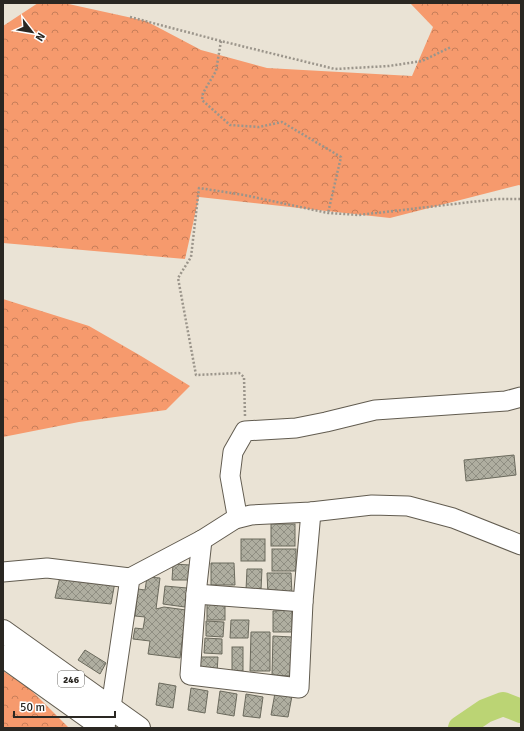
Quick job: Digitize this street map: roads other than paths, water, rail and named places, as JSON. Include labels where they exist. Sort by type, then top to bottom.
[{"type":"highway","name":"246","points":[[3,631],[139,728]]},
{"type":"highway","name":"246","points":[[3,656],[104,728]]},
{"type":"street","points":[[235,519],[237,515],[230,476],[233,452],[245,431],[296,428],[375,410],[506,401],[521,397]]},
{"type":"street","points":[[3,572],[47,568],[130,578],[202,540],[235,519],[251,515],[311,512],[372,505],[408,506],[453,518],[521,545]]},
{"type":"street","points":[[202,540],[190,675],[299,688],[302,602],[311,512]]},
{"type":"street","points":[[104,728],[111,708],[130,578]]},
{"type":"street","points":[[196,594],[302,602]]},
{"type":"waterway","points":[[460,728],[485,711],[503,704],[521,711]]}]
